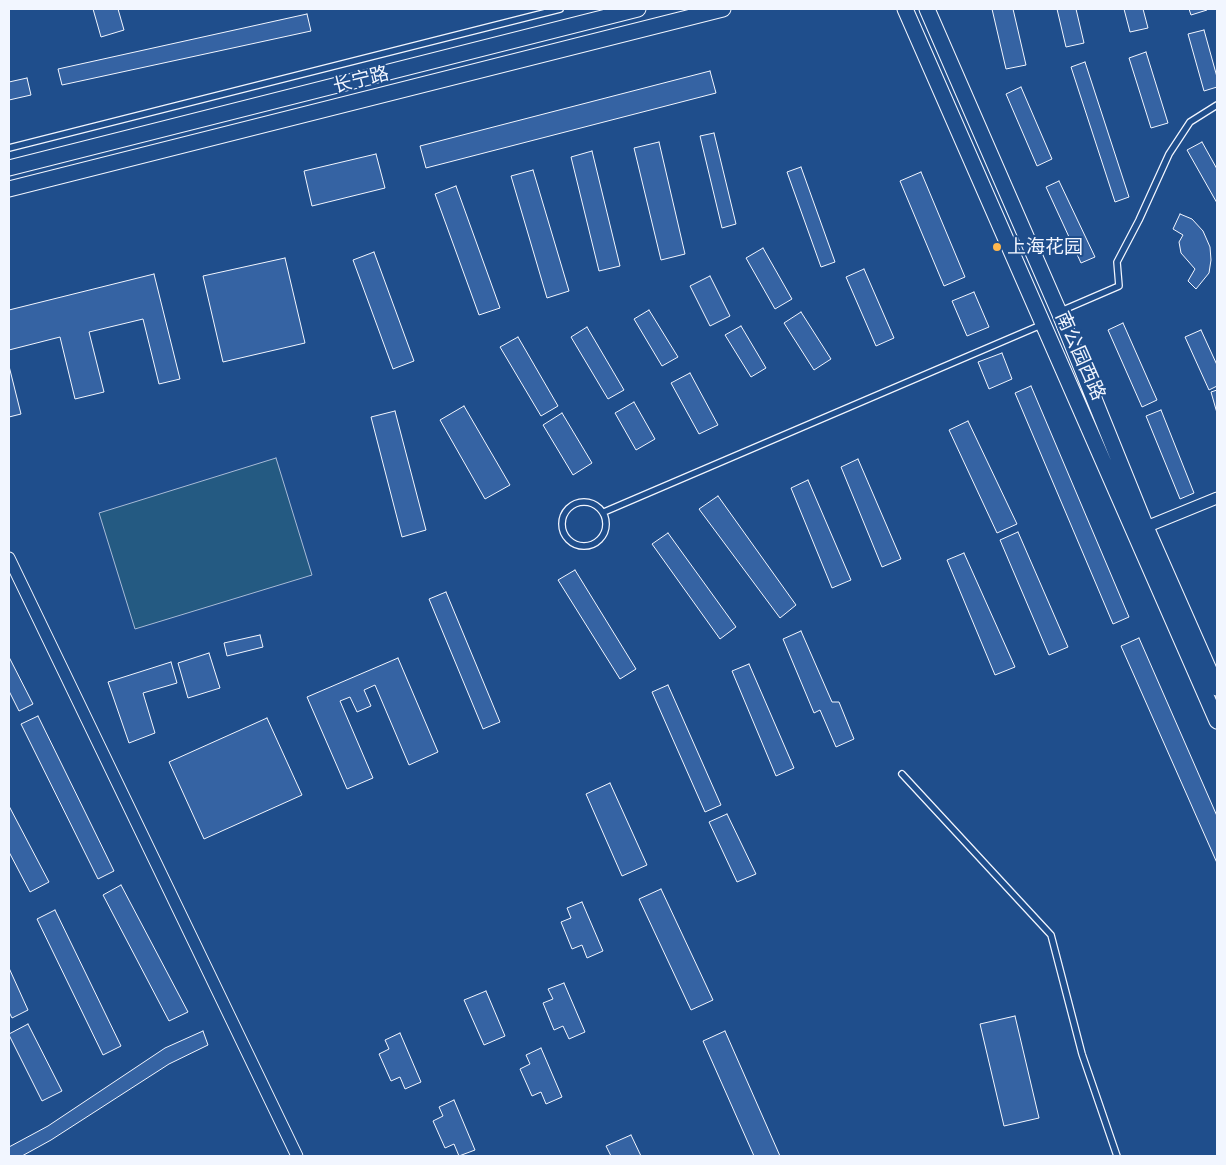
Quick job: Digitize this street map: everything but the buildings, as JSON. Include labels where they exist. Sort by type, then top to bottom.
[{"type":"main road","name":"长宁路","points":[[9,168],[638,9]]},
{"type":"main road","name":"长宁路","points":[[9,189],[723,9]]},
{"type":"main road","name":"南公园西路","points":[[905,9],[1217,721]]},
{"type":"main road","name":"南公园西路","points":[[927,9],[1059,312],[1146,527],[1217,688]]},
{"type":"street","points":[[1146,527],[1217,498]]},
{"type":"street","points":[[9,558],[297,1156]]},
{"type":"lane","points":[[9,148],[560,9]]},
{"type":"lane","points":[[1059,312],[1119,286],[1117,262],[1139,220],[1169,154],[1190,122],[1217,105]]},
{"type":"lane","points":[[604,512],[1044,323]]},
{"type":"lane","points":[[590,501],[604,512],[606,530],[595,544],[578,546],[564,535],[562,517],[573,503],[590,501]]},
{"type":"lane","points":[[902,774],[1051,935],[1082,1054],[1117,1156]]},
{"type":"shaded area","points":[[276,458],[312,575],[135,629],[99,513]]},
{"type":"place","name":"上海花园","points":[[997,247]]}]
